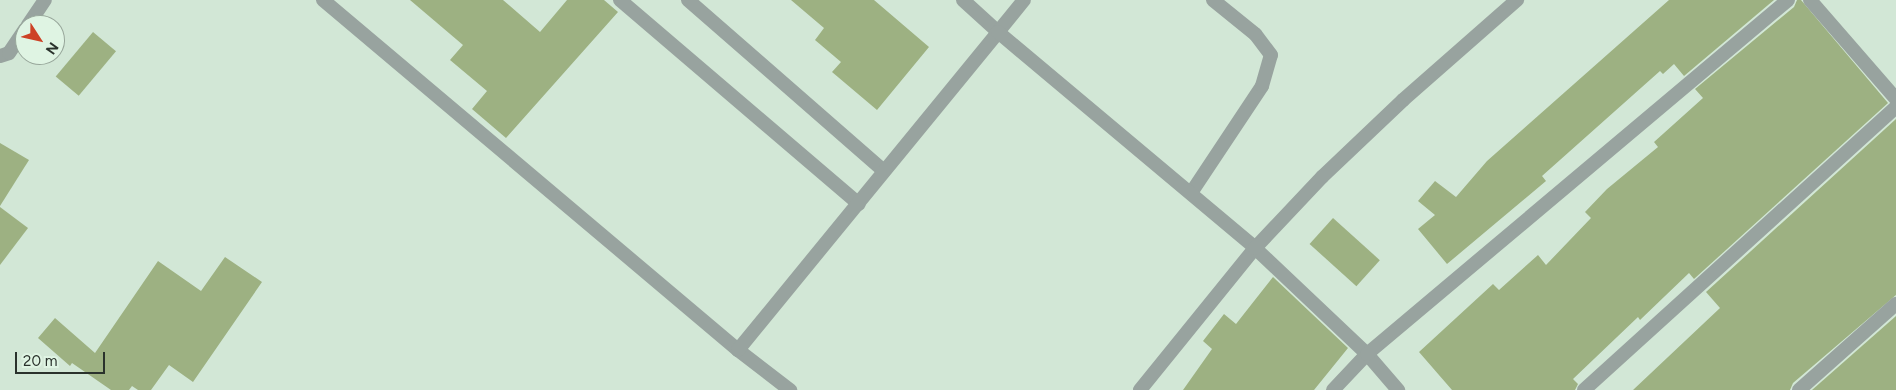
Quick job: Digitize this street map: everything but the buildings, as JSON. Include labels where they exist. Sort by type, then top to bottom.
[{"type":"street","points":[[35,15],[45,0]]},
{"type":"street","points":[[323,0],[738,350],[790,390]]},
{"type":"street","points":[[620,0],[859,204]]},
{"type":"street","points":[[688,0],[884,171]]},
{"type":"street","points":[[963,0],[998,32],[1255,248],[1367,354],[1398,390]]},
{"type":"street","points":[[738,350],[1024,0]]},
{"type":"street","points":[[1191,193],[1262,86],[1271,55],[1255,34],[1213,0]]},
{"type":"street","points":[[1140,390],[1255,248],[1396,107],[1517,0]]},
{"type":"street","points":[[1333,390],[1367,354],[1788,0]]},
{"type":"street","points":[[1810,0],[1896,99]]},
{"type":"street","points":[[0,56],[9,53],[15,44]]},
{"type":"street","points":[[1584,390],[1896,107]]},
{"type":"street","points":[[1799,390],[1896,304]]}]
